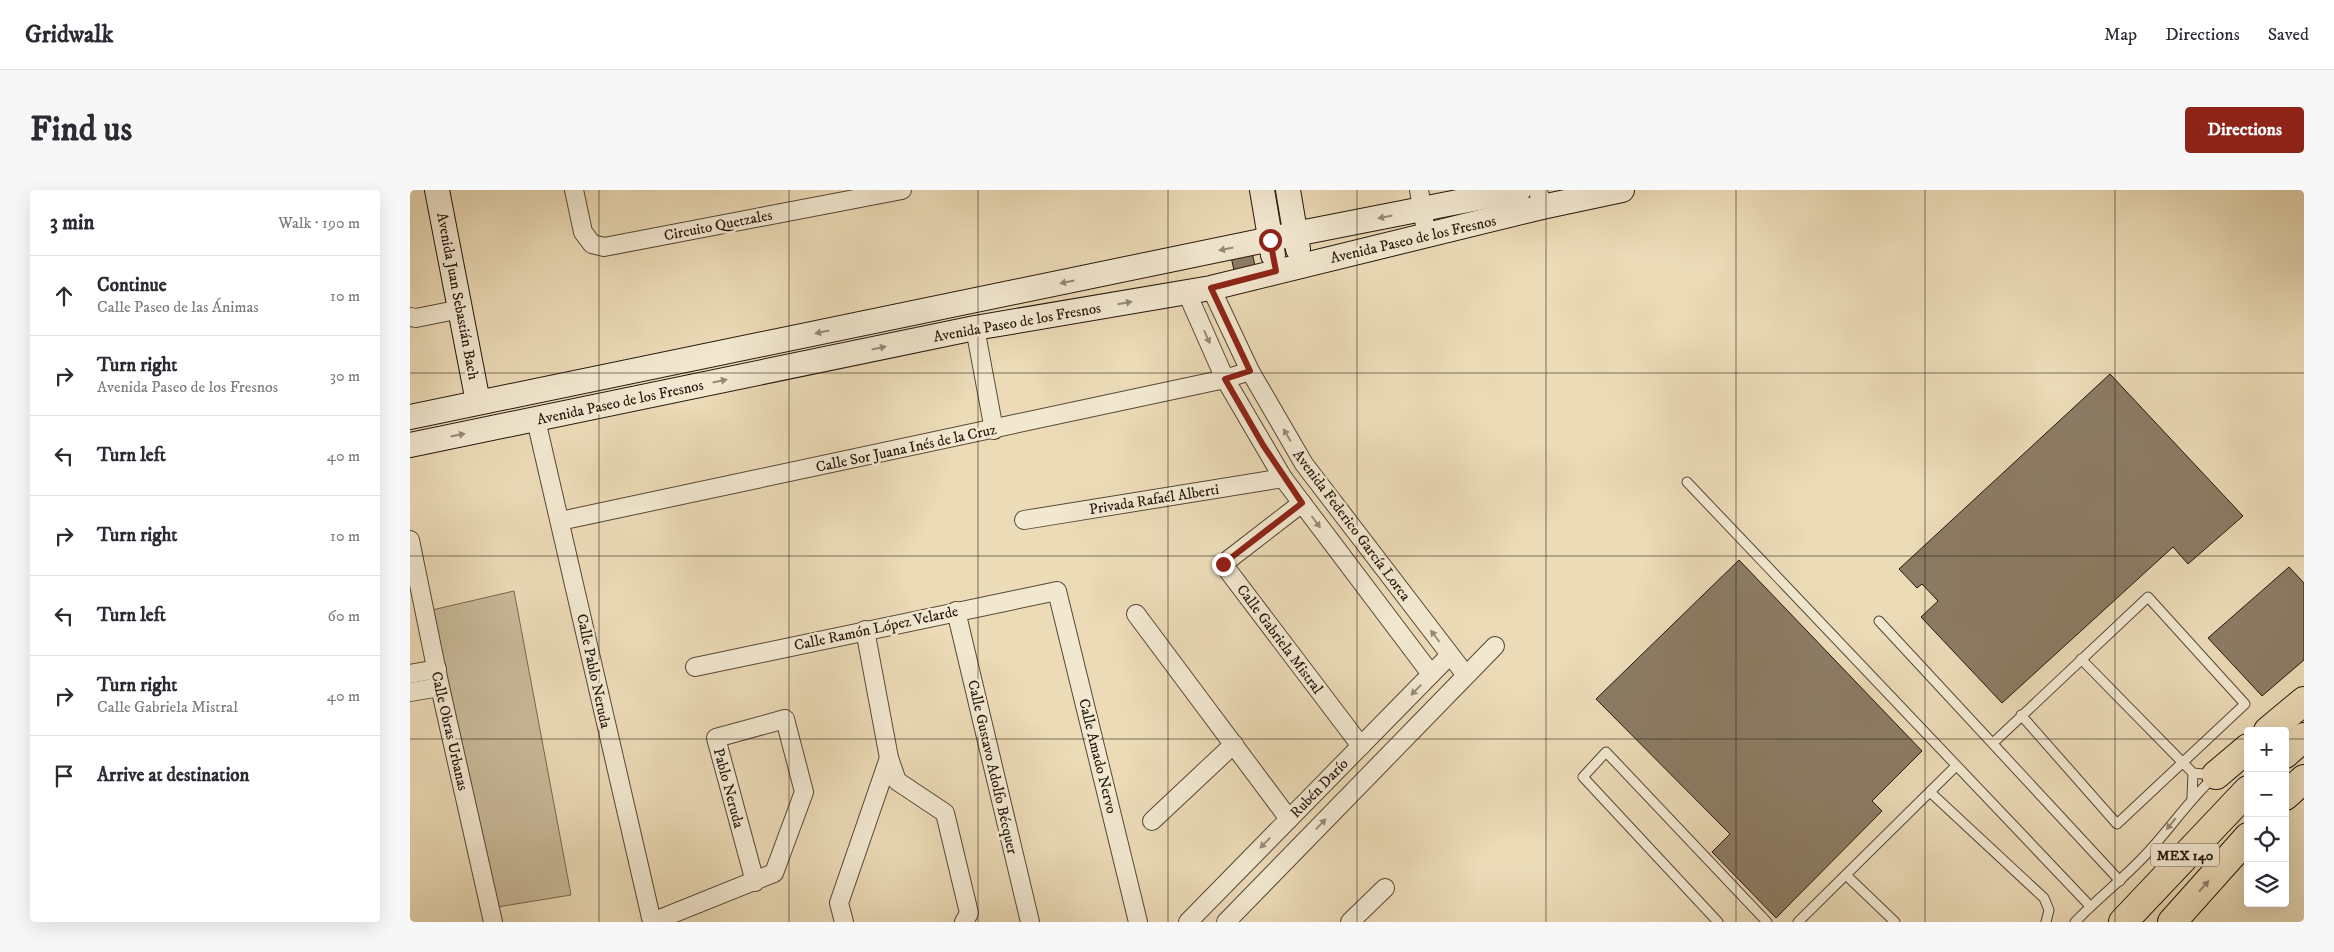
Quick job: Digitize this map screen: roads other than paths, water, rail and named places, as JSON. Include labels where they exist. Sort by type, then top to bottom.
[{"type":"highway","points":[[2273,727],[2304,701]]},
{"type":"highway","points":[[2289,750],[2304,737]]},
{"type":"highway","points":[[2204,774],[2244,750]]},
{"type":"highway","points":[[2289,792],[2304,779]]},
{"type":"highway","name":"MEX 140","points":[[2123,922],[2244,794]]},
{"type":"highway","name":"MEX 140","points":[[2172,922],[2244,841]]},
{"type":"highway","points":[[2140,922],[2185,855]]},
{"type":"street","name":"Avenida Juan Sebastián Bach","points":[[437,190],[478,402]]},
{"type":"street","name":"Circuito Quetzales","points":[[574,190],[583,232],[592,244],[604,247],[902,190]]},
{"type":"street","points":[[1262,190],[1276,271]]},
{"type":"street","points":[[1288,190],[1300,266]]},
{"type":"street","name":"Avenida Paseo de los Fresnos","points":[[410,417],[1270,240],[1421,200],[1519,190]]},
{"type":"street","name":"Avenida Paseo de los Fresnos","points":[[410,445],[975,328],[1211,288],[1276,271],[1427,237],[1540,199],[1622,190]]},
{"type":"street","points":[[1421,200],[1427,237]]},
{"type":"street","name":"Avenida Federico García Lorca","points":[[1211,288],[1250,371],[1304,464],[1465,674]]},
{"type":"street","name":"Avenida Federico García Lorca","points":[[1187,293],[1225,379],[1283,478],[1431,674]]},
{"type":"street","points":[[1007,294],[1012,322]]},
{"type":"street","points":[[410,317],[416,318],[460,309]]},
{"type":"street","points":[[975,328],[994,430]]},
{"type":"street","name":"Calle Sor Juana Inés de la Cruz","points":[[560,521],[994,430],[1225,379],[1250,371]]},
{"type":"street","name":"Calle Pablo Neruda","points":[[536,420],[652,922]]},
{"type":"street","name":"Privada Rafaél Alberti","points":[[1024,520],[1283,478]]},
{"type":"street","name":"Calle Gabriela Mistral","points":[[1302,503],[1223,564],[1361,746]]},
{"type":"street","name":"Calle Obras Urbanas","points":[[410,540],[436,669],[493,922]]},
{"type":"street","name":"Calle Ramón López Velarde","points":[[695,667],[1057,591]]},
{"type":"street","name":"Calle Amado Nervo","points":[[1057,591],[1138,922]]},
{"type":"street","name":"Calle Gustavo Adolfo Bécquer","points":[[956,611],[1030,922]]},
{"type":"street","points":[[1136,614],[1289,819]]},
{"type":"street","points":[[865,630],[889,758],[897,781],[945,813],[969,913],[964,922]]},
{"type":"street","name":"Rubén Darío","points":[[1226,922],[1465,674],[1495,646]]},
{"type":"street","name":"Rubén Darío","points":[[1188,922],[1450,655]]},
{"type":"street","points":[[410,674],[436,669]]},
{"type":"street","points":[[410,692],[440,687]]},
{"type":"street","name":"Pablo Neruda","points":[[652,922],[755,882],[774,873],[804,792],[785,719],[716,738],[755,882]]},
{"type":"street","points":[[1152,821],[1234,744]]},
{"type":"street","points":[[844,922],[840,903],[889,758]]},
{"type":"street","points":[[1350,922],[1385,888]]},
{"type":"lane","points":[[1687,482],[2090,906]]},
{"type":"lane","points":[[1993,743],[2021,715],[2082,660],[2148,596],[2245,704],[2117,824],[2021,715]]},
{"type":"lane","points":[[1878,622],[2120,881]]},
{"type":"lane","points":[[2082,660],[2182,763],[2204,774]]},
{"type":"lane","points":[[1718,922],[1583,777],[1606,752],[1768,922]]},
{"type":"lane","points":[[1798,922],[1956,766]]},
{"type":"lane","points":[[2075,922],[2090,906],[2120,881],[2151,849],[2192,798],[2204,774]]},
{"type":"lane","points":[[2192,798],[2204,774]]},
{"type":"lane","points":[[1930,792],[2044,898],[2049,910],[2046,922]]},
{"type":"lane","points":[[1846,875],[1894,922]]}]
